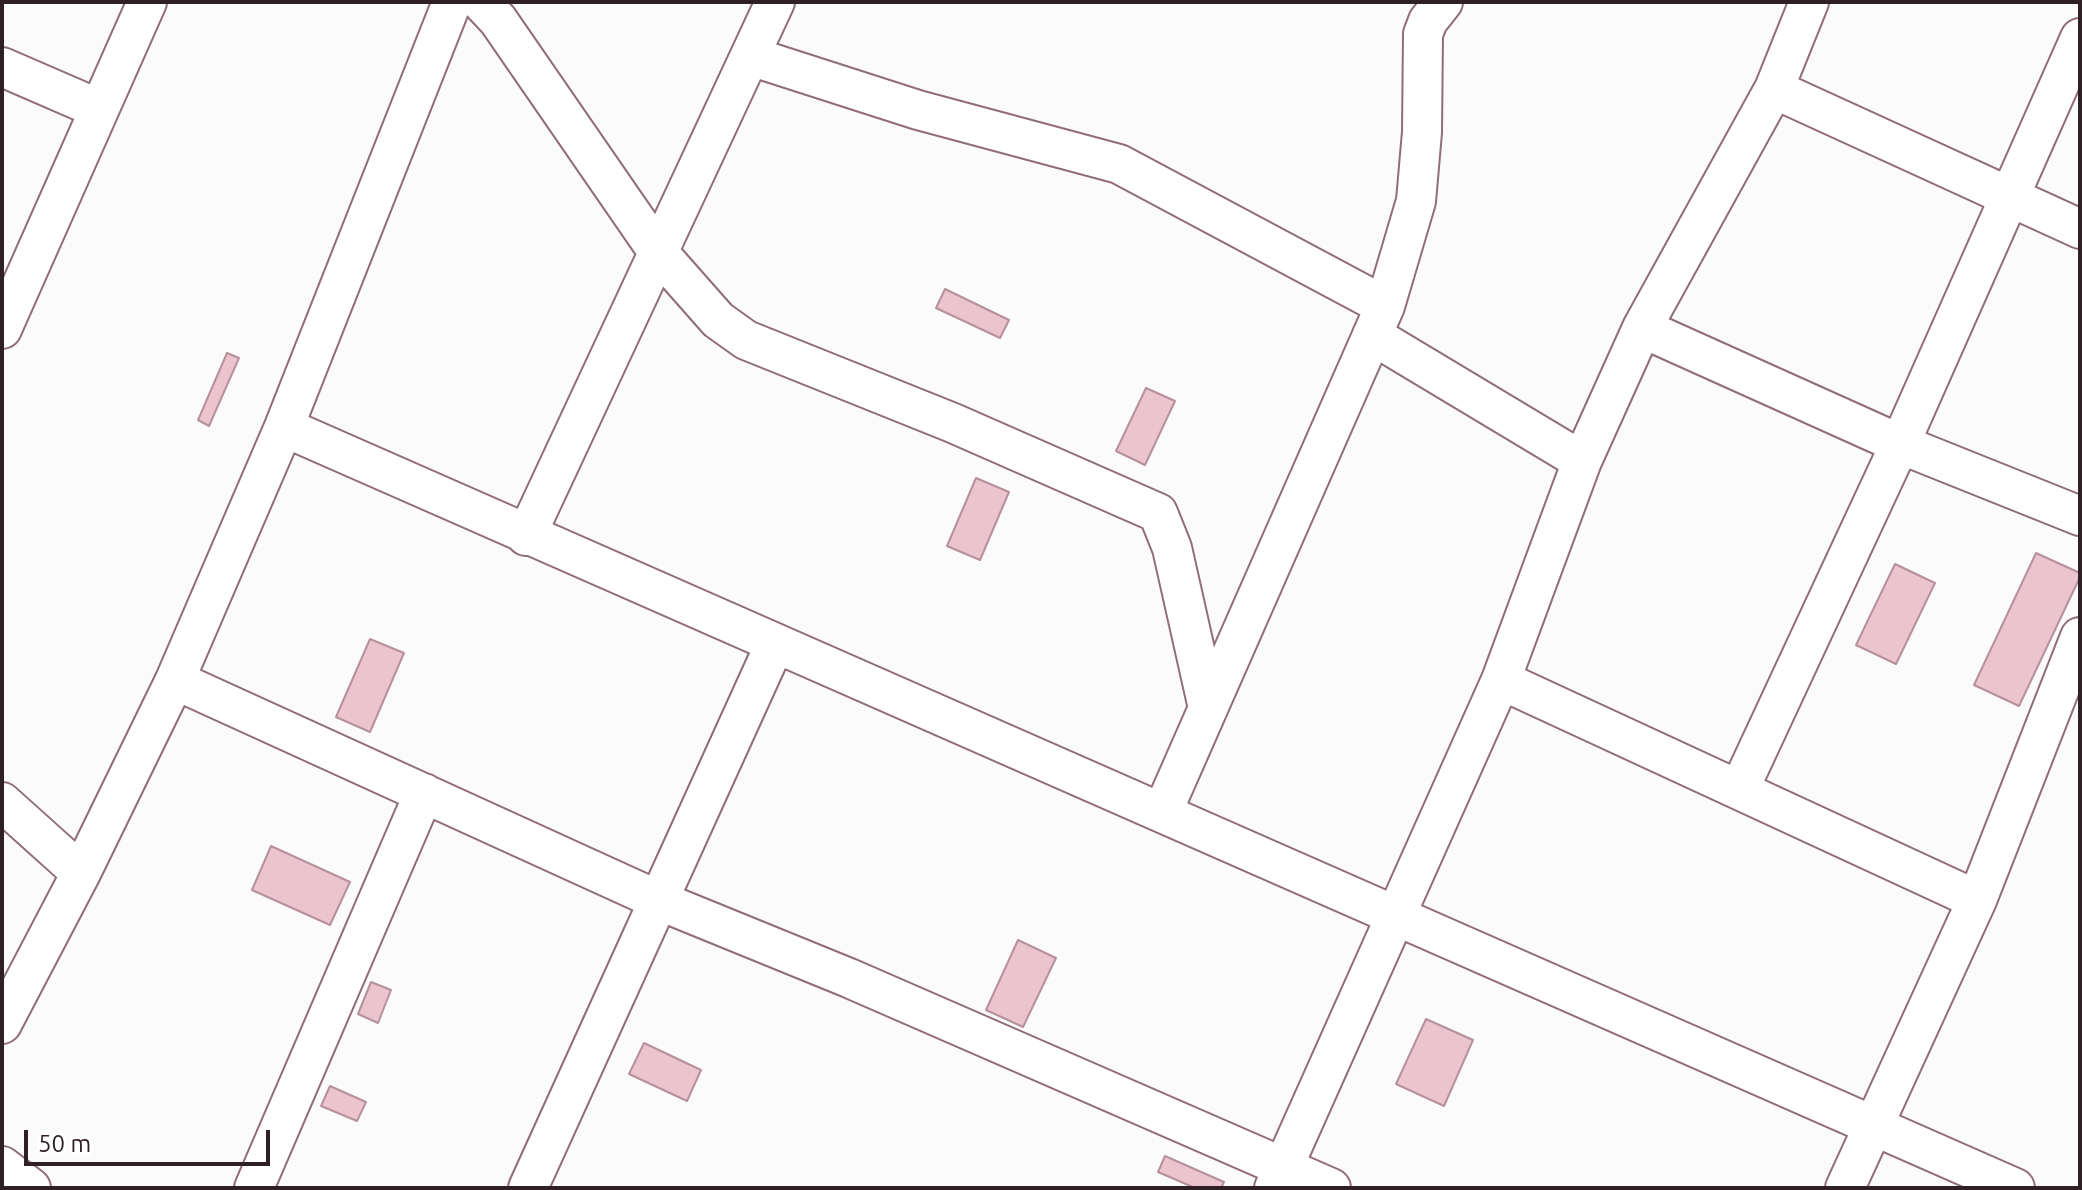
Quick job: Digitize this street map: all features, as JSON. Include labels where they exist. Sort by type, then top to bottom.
[{"type":"street","points":[[2,329],[147,2]]},
{"type":"street","points":[[2,1024],[81,873],[175,680],[284,427],[452,2]]},
{"type":"street","points":[[481,2],[498,20],[658,252],[718,320],[746,340],[953,423],[1158,513],[1172,548],[1208,708]]},
{"type":"street","points":[[526,536],[775,2]]},
{"type":"street","points":[[1162,813],[1378,320],[1416,201],[1422,132],[1423,34],[1428,21],[1443,2]]},
{"type":"street","points":[[1279,1177],[1501,680],[1582,461],[1642,328],[1774,89],[1809,2]]},
{"type":"street","points":[[1739,790],[1900,444],[2080,38]]},
{"type":"street","points":[[750,56],[918,110],[1119,164],[1378,320],[1582,461]]},
{"type":"street","points":[[2,67],[99,109]]},
{"type":"street","points":[[1774,89],[2008,199],[2080,229]]},
{"type":"street","points":[[1642,328],[1900,444],[2080,516]]},
{"type":"street","points":[[284,427],[2015,1188]]},
{"type":"street","points":[[1845,1188],[1977,900],[2080,637]]},
{"type":"street","points":[[528,1188],[775,644]]},
{"type":"street","points":[[175,680],[660,901],[864,984],[1279,1177],[1331,1188]]},
{"type":"street","points":[[1501,680],[1977,900]]},
{"type":"street","points":[[254,1188],[424,793]]},
{"type":"street","points":[[2,802],[81,873]]},
{"type":"street","points":[[2,1166],[31,1188]]},
{"type":"building","points":[[945,289],[1009,320],[1000,338],[936,308]]},
{"type":"building","points":[[227,353],[239,358],[209,426],[198,420]]},
{"type":"building","points":[[1146,388],[1175,401],[1145,465],[1116,451]]},
{"type":"building","points":[[976,478],[1009,492],[980,560],[947,546]]},
{"type":"building","points":[[2036,553],[2080,573],[2080,577],[2019,706],[1974,685]]},
{"type":"building","points":[[1895,564],[1935,583],[1896,664],[1856,645]]},
{"type":"building","points":[[370,639],[404,653],[370,732],[336,717]]},
{"type":"building","points":[[271,846],[350,882],[330,925],[252,890]]},
{"type":"building","points":[[1018,940],[1056,958],[1023,1027],[986,1010]]},
{"type":"building","points":[[371,982],[391,990],[378,1023],[358,1014]]},
{"type":"building","points":[[1426,1019],[1473,1040],[1444,1106],[1396,1084]]},
{"type":"building","points":[[644,1043],[701,1070],[687,1101],[629,1074]]},
{"type":"building","points":[[330,1086],[366,1102],[357,1121],[321,1106]]},
{"type":"building","points":[[1165,1156],[1224,1182],[1221,1188],[1195,1188],[1158,1172]]}]
